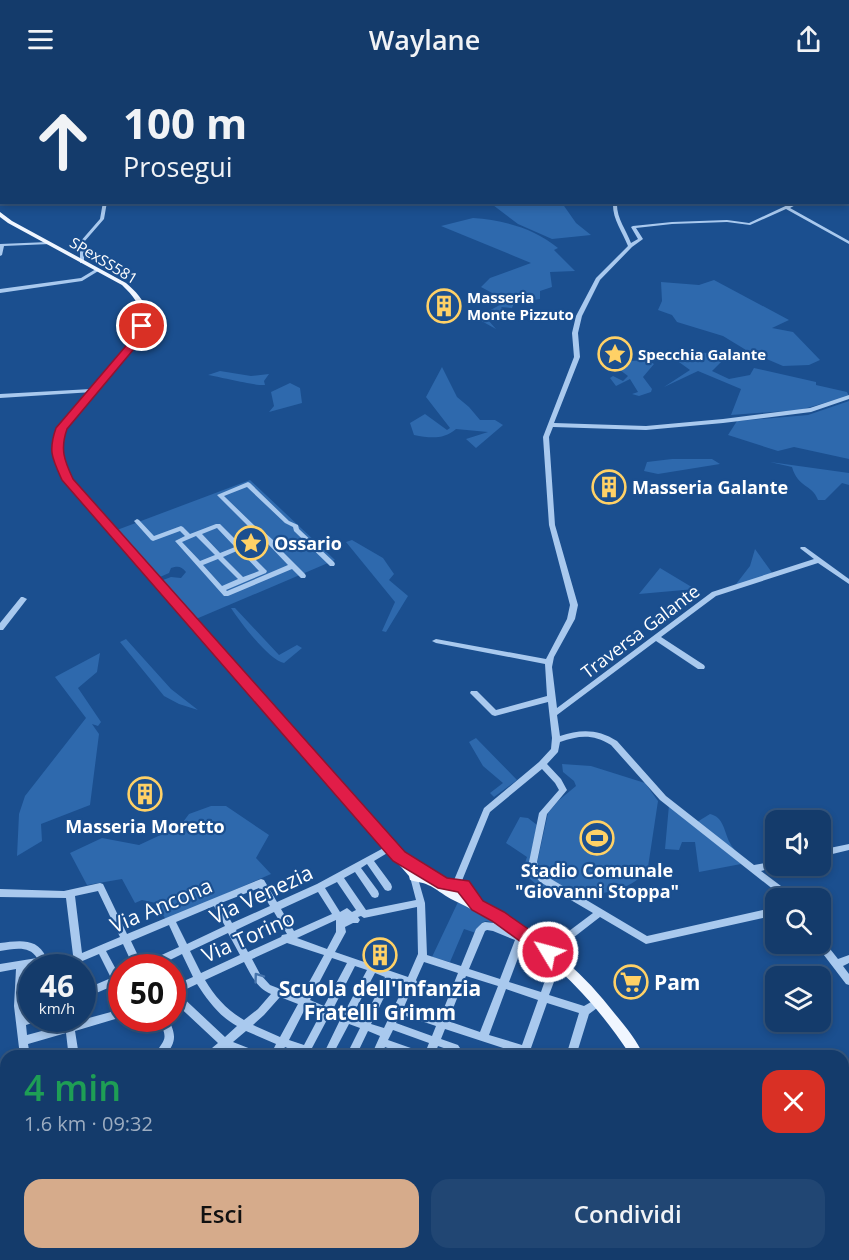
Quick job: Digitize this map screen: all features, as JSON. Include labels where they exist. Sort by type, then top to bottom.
[{"type":"main road","name":"SPexSS581","points":[[0,214],[124,284],[134,293],[142,308],[144,317],[142,326],[129,348],[62,428],[57,442],[57,456],[68,480],[391,847],[418,874]]},
{"type":"main road","points":[[418,874],[459,890],[477,906],[548,952],[580,981],[592,1006],[632,1050]]},
{"type":"street","points":[[82,262],[82,242],[102,219],[105,204]]},
{"type":"street","points":[[614,204],[613,210],[630,246]]},
{"type":"street","points":[[620,224],[633,227],[672,223],[750,224],[795,204]]},
{"type":"street","points":[[788,208],[849,243]]},
{"type":"street","points":[[459,890],[474,840],[487,810],[542,764],[555,750],[549,662],[571,619],[574,605],[552,525],[546,437],[577,357],[575,333],[579,316],[598,279],[630,246],[641,239],[633,227]]},
{"type":"street","points":[[0,255],[2,245],[48,243]]},
{"type":"street","points":[[0,291],[82,279],[99,270]]},
{"type":"street","points":[[0,396],[91,391]]},
{"type":"street","points":[[550,425],[646,428],[811,410],[849,397]]},
{"type":"street","points":[[303,576],[269,542],[271,541],[261,532],[258,533],[220,495],[248,484],[287,522],[297,524],[296,530],[332,564]]},
{"type":"street","points":[[137,521],[153,539],[181,528],[189,536]]},
{"type":"street","points":[[221,589],[264,572],[218,525],[178,541],[221,589],[226,594],[293,566]]},
{"type":"street","points":[[197,533],[242,580]]},
{"type":"street","points":[[199,564],[240,548]]},
{"type":"street","points":[[803,548],[847,578]]},
{"type":"street","name":"Traversa Galante","points":[[554,714],[714,594],[819,560]]},
{"type":"street","points":[[0,628],[23,599]]},
{"type":"street","points":[[657,638],[701,667]]},
{"type":"street","points":[[436,641],[549,662]]},
{"type":"street","points":[[474,693],[495,713],[552,698]]},
{"type":"street","points":[[556,740],[581,733],[604,736],[614,743],[663,798],[777,888]]},
{"type":"street","points":[[542,764],[563,790],[543,813],[533,862],[535,870],[543,879],[598,914],[646,940],[765,913]]},
{"type":"street","name":"Via Venezia","points":[[171,954],[320,887],[391,847]]},
{"type":"street","points":[[831,851],[849,847]]},
{"type":"street","points":[[369,860],[388,887]]},
{"type":"street","points":[[752,869],[765,866]]},
{"type":"street","points":[[356,867],[375,894]]},
{"type":"street","points":[[379,1050],[412,982],[421,957],[421,903],[418,874]]},
{"type":"street","points":[[338,877],[364,914],[421,903]]},
{"type":"street","name":"Via Ancona","points":[[91,954],[261,883],[275,908]]},
{"type":"street","points":[[0,893],[70,893],[100,887],[134,954]]},
{"type":"street","points":[[279,1050],[341,932],[340,919],[320,887]]},
{"type":"street","points":[[70,893],[78,954]]},
{"type":"street","points":[[216,902],[257,977],[267,988],[366,1024],[412,1050]]},
{"type":"street","points":[[275,908],[289,937],[329,954],[412,982]]},
{"type":"street","name":"Via Torino","points":[[186,984],[289,937],[340,919],[349,921],[344,913],[347,912],[355,920],[353,915],[362,912]]},
{"type":"street","points":[[548,952],[598,914]]},
{"type":"street","points":[[171,921],[213,1000],[238,1022],[299,1050]]},
{"type":"street","points":[[431,1050],[485,926],[522,935],[592,1006]]},
{"type":"street","points":[[483,1038],[522,935]]},
{"type":"street","points":[[0,947],[27,944],[37,950],[39,954]]},
{"type":"street","points":[[101,950],[108,962]]},
{"type":"street","points":[[828,954],[849,981]]},
{"type":"street","points":[[421,957],[544,997],[592,1006]]},
{"type":"street","points":[[836,964],[849,959]]},
{"type":"street","points":[[306,1050],[352,962]]},
{"type":"street","points":[[0,968],[18,965]]},
{"type":"street","points":[[525,1050],[555,966]]},
{"type":"street","points":[[330,1050],[372,969]]},
{"type":"street","points":[[354,1050],[390,975]]},
{"type":"street","points":[[217,1050],[246,1026],[277,993]]},
{"type":"street","points":[[186,1005],[225,1043],[242,1050]]},
{"type":"street","points":[[574,1050],[592,1006]]},
{"type":"street","points":[[399,1010],[522,1050]]},
{"type":"street","points":[[22,1032],[24,1050]]},
{"type":"street","points":[[23,1041],[46,1032]]},
{"type":"street","points":[[70,1032],[73,1050]]},
{"type":"street","points":[[164,1050],[170,1042],[169,1032]]},
{"type":"street","points":[[387,1034],[435,1041],[456,1048]]},
{"type":"shaded area","points":[[563,204],[576,223],[591,235],[552,239],[518,224],[493,205]]},
{"type":"shaded area","points":[[473,218],[507,223],[539,235],[558,248],[554,250],[575,271],[550,272],[552,287],[540,291],[540,299],[514,303],[512,308],[501,307],[506,312],[488,320],[496,329],[476,318],[507,301],[481,287],[490,278],[531,263],[441,226]]},
{"type":"shaded area","points":[[714,280],[789,320],[772,328],[793,332],[820,360],[809,365],[783,366],[746,350],[723,336],[677,322],[672,315],[658,310],[662,301],[661,282],[699,285]]},
{"type":"shaded area","points":[[687,351],[725,358],[712,371],[729,379],[750,375],[754,368],[816,382],[816,385],[847,392],[849,396],[800,410],[731,415],[741,389],[698,371],[664,387],[690,370],[672,357]]},
{"type":"shaded area","points":[[631,357],[631,361],[647,360],[654,364],[643,377],[652,389],[651,392],[639,396],[632,394],[638,392],[630,379],[616,386],[610,378],[613,376],[623,381],[628,376],[620,370],[611,369],[603,362]]},
{"type":"shaded area","points":[[442,367],[457,397],[480,420],[495,420],[503,425],[476,448],[466,439],[488,432],[456,429],[441,437],[414,435],[410,423],[425,414],[447,430],[450,428],[426,397]]},
{"type":"shaded area","points":[[220,371],[251,376],[269,374],[264,381],[265,385],[208,375]]},
{"type":"shaded area","points":[[290,383],[300,388],[302,403],[269,412],[274,406],[271,392]]},
{"type":"shaded area","points":[[849,401],[849,459],[794,447],[778,451],[728,435],[737,421],[808,415]]},
{"type":"shaded area","points":[[672,459],[712,459],[720,464],[658,474],[644,471],[647,462]]},
{"type":"shaded area","points":[[770,462],[849,473],[849,485],[842,483],[825,500],[818,500],[812,491],[798,479],[792,467]]},
{"type":"shaded area","points":[[250,480],[335,560],[196,619],[163,580],[171,577],[181,578],[186,572],[176,567],[171,568],[169,573],[160,577],[117,530]]},
{"type":"shaded area","points":[[352,540],[383,558],[394,574],[389,580],[408,596],[386,632],[382,631],[395,602],[346,542]]},
{"type":"shaded area","points":[[755,549],[773,574],[733,588],[750,566]]},
{"type":"shaded area","points":[[660,568],[695,589],[639,594]]},
{"type":"shaded area","points":[[231,608],[235,608],[279,655],[297,645],[302,648],[284,663],[278,660],[255,640]]},
{"type":"shaded area","points":[[126,639],[171,689],[198,710],[164,696],[120,642]]},
{"type":"shaded area","points":[[100,653],[97,672],[78,688],[101,722],[98,726],[92,724],[99,734],[90,805],[41,824],[42,841],[17,856],[19,814],[25,796],[86,718],[55,677]]},
{"type":"shaded area","points":[[476,738],[517,780],[494,797],[490,793],[503,783],[483,766],[469,742]]},
{"type":"shaded area","name":"Stadio Comunale \"Giovanni Stoppa\"","points":[[562,764],[591,766],[645,783],[658,801],[648,867],[642,875],[627,886],[581,897],[549,879],[537,863],[548,813],[576,786],[574,781],[563,772]]},
{"type":"shaded area","points":[[669,805],[741,864],[699,872],[695,842],[682,842],[679,850],[665,849]]},
{"type":"shaded area","points":[[211,806],[226,806],[269,835],[256,858],[271,874],[166,920],[156,903],[142,900],[135,903],[122,879],[87,885],[70,853],[102,838],[139,845],[180,826],[189,814]]},
{"type":"shaded area","points":[[710,814],[721,822],[731,845],[743,859],[697,822]]},
{"type":"shaded area","points":[[520,817],[528,818],[537,825],[530,859],[531,867],[563,894],[559,897],[536,884],[522,872],[527,857],[506,843]]},
{"type":"shaded area","points":[[458,902],[506,926],[486,921],[481,923],[476,933],[464,929],[450,962],[432,957]]},
{"type":"place","name":"Masseria Monte Pizzuto","points":[[444,306]]},
{"type":"place","name":"Specchia Galante","points":[[615,354]]},
{"type":"place","name":"Masseria Galante","points":[[609,487]]},
{"type":"place","name":"Ossario","points":[[251,543]]},
{"type":"place","name":"Masseria Moretto","points":[[145,794]]},
{"type":"place","name":"Stadio Comunale \"Giovanni Stoppa\"","points":[[597,838]]},
{"type":"place","name":"Scuola dell'Infanzia Fratelli Grimm","points":[[380,955]]},
{"type":"place","name":"Pam","points":[[631,982]]},
{"type":"route","points":[[142,326],[129,348],[62,428],[57,442],[57,456],[59,465],[68,480],[399,856],[444,884],[463,886],[477,906],[498,916],[536,941],[548,952]]}]
